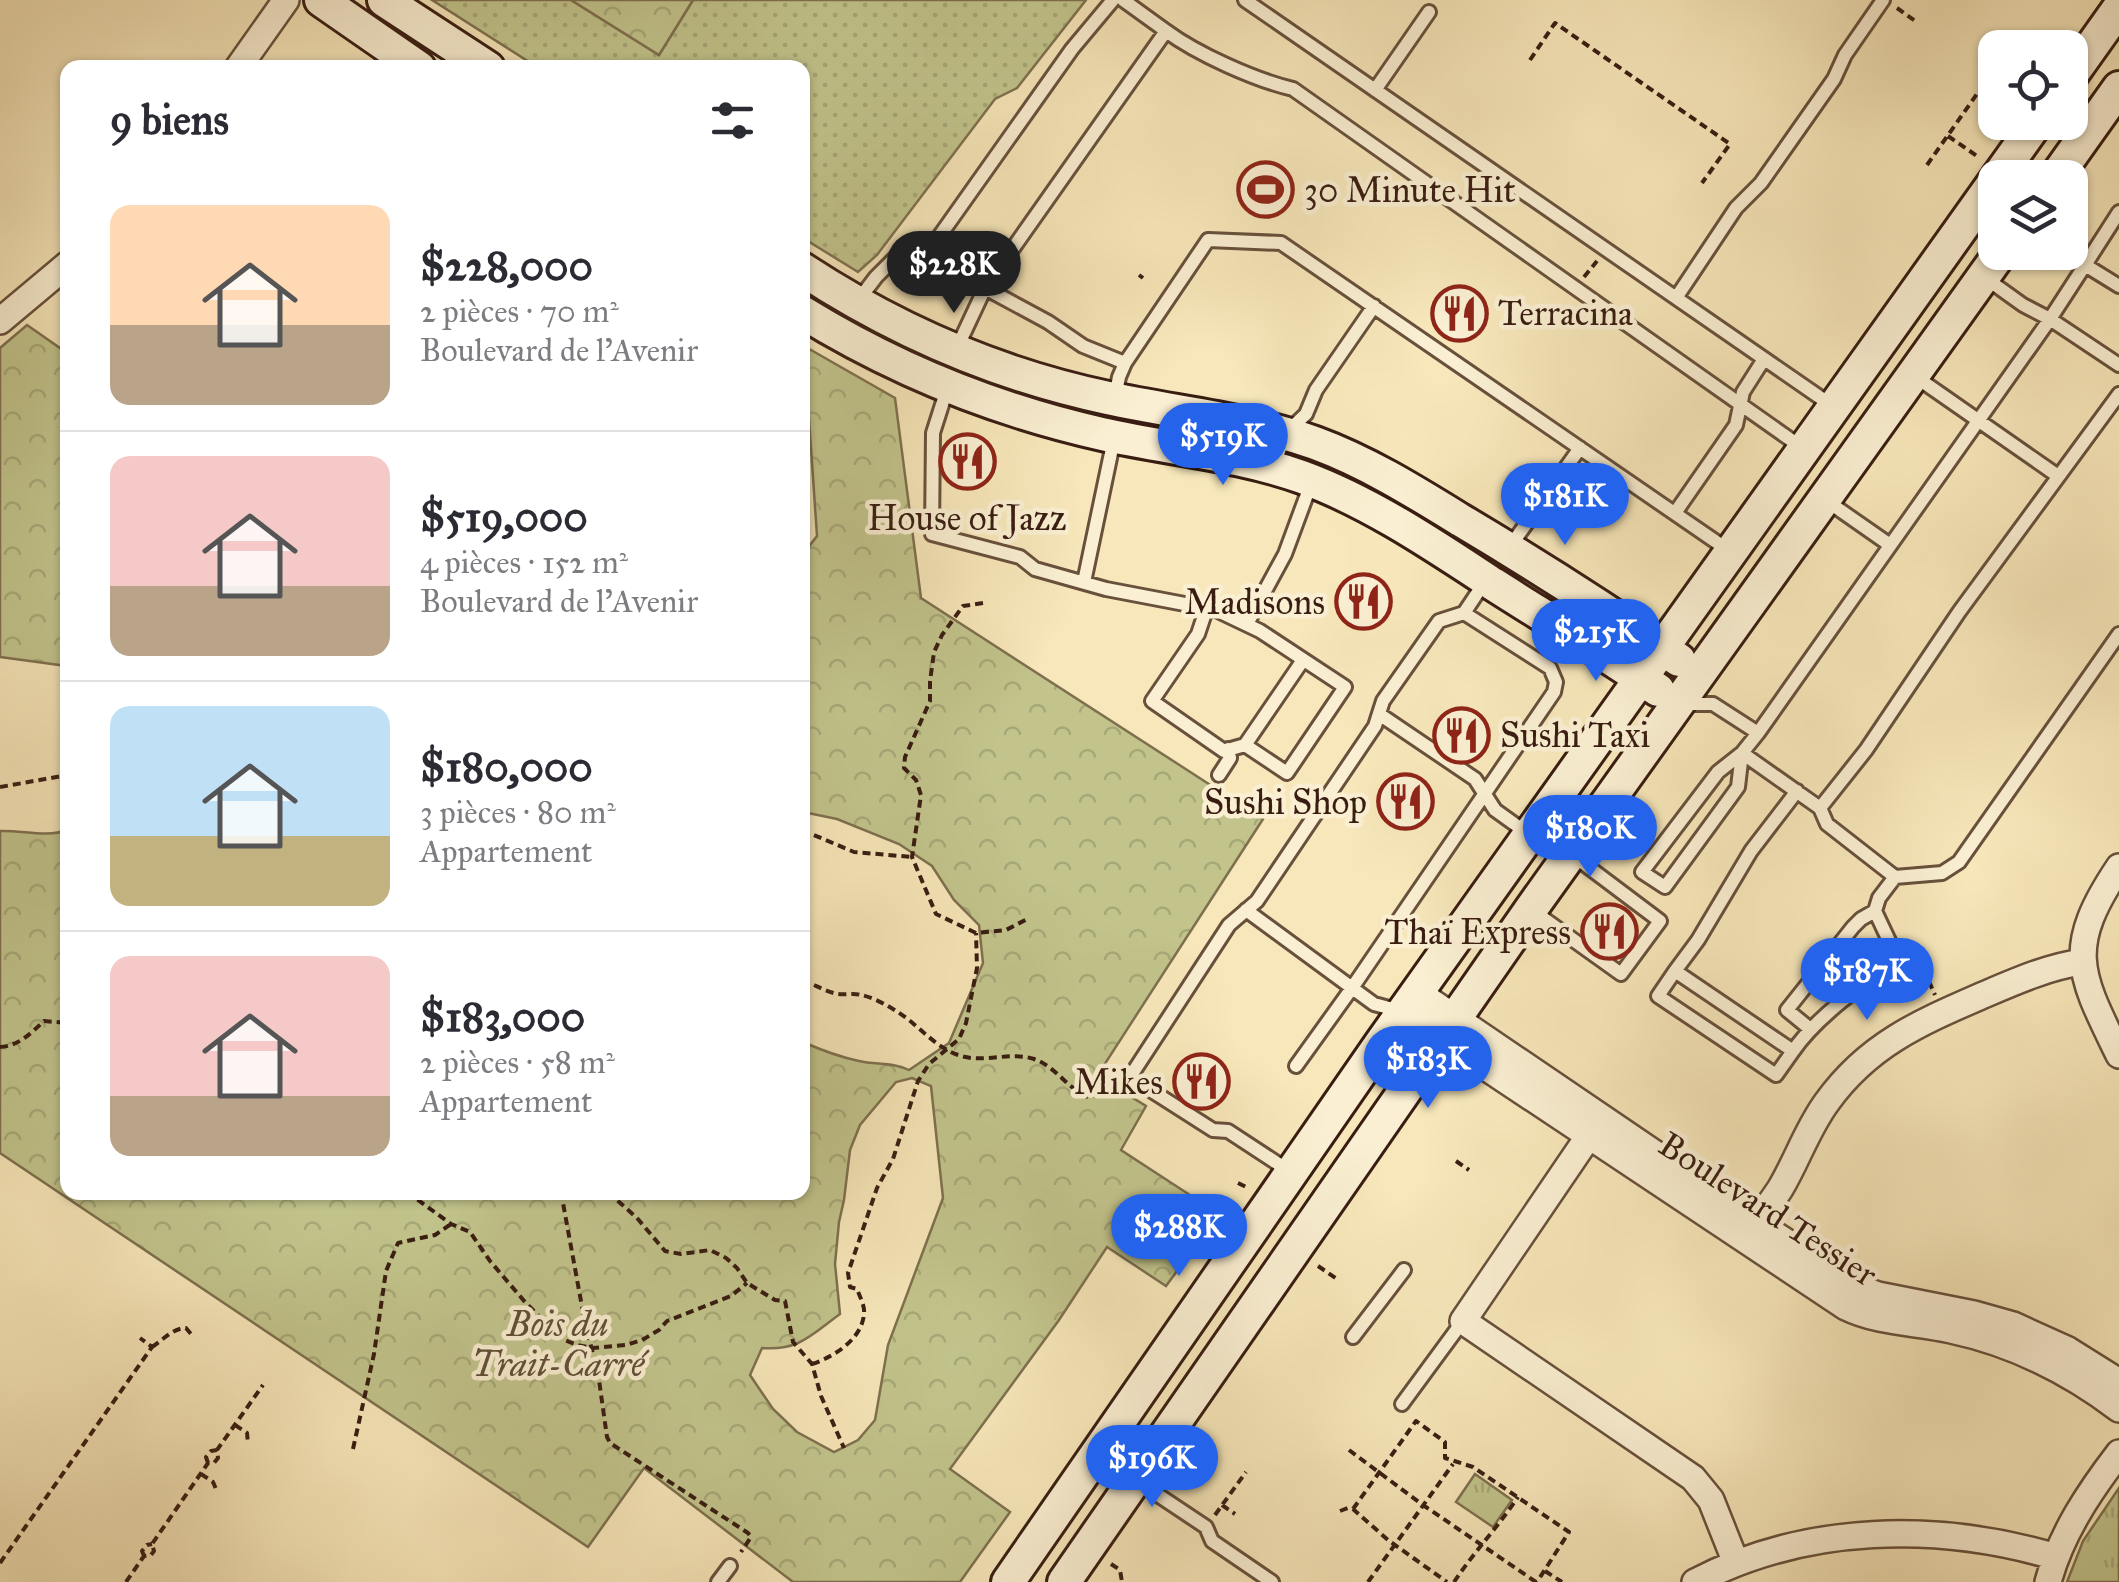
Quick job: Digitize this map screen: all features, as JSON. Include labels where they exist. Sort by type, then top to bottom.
[{"type":"main road","points":[[321,0],[407,60]]},
{"type":"main road","points":[[384,0],[476,60]]},
{"type":"main road","points":[[2088,52],[2119,8]]},
{"type":"main road","points":[[2068,160],[2119,88]]},
{"type":"main road","points":[[2001,160],[2020,140]]},
{"type":"main road","points":[[1008,1582],[1528,834],[1834,407],[1978,190]]},
{"type":"main road","points":[[1064,1582],[1570,854],[1989,270]]},
{"type":"main road","points":[[810,274],[909,330],[1038,380],[1114,400],[1226,419],[1320,445],[1375,470],[1508,549],[1699,674]]},
{"type":"main road","points":[[810,317],[883,358],[1028,415],[1114,437],[1274,468],[1312,481],[1356,501],[1486,579],[1678,704]]},
{"type":"street","points":[[243,60],[286,0]]},
{"type":"street","points":[[0,321],[60,271]]},
{"type":"street","points":[[2119,867],[2094,910],[2082,962],[2093,1002],[2119,1055]]},
{"type":"street","points":[[1751,1231],[1780,1188],[1824,1106],[1844,1080],[1880,1048],[1936,1015],[2045,970],[2082,962]]},
{"type":"street","name":"Boulevard Tessier","points":[[1410,1002],[1751,1231],[1836,1301],[1878,1319],[1948,1329],[2010,1348],[2070,1376],[2119,1409]]},
{"type":"street","points":[[1596,1126],[1463,1321],[1693,1478],[1710,1500],[1736,1563]]},
{"type":"street","name":"Boulevard Tessier","points":[[1751,1231],[1867,1292],[2013,1326],[2068,1350],[2119,1382]]},
{"type":"street","points":[[1695,1582],[1736,1563],[1812,1542],[1878,1534],[1994,1542],[2052,1570],[2075,1517],[2119,1453]]},
{"type":"lane","points":[[924,258],[1072,49],[1113,0]]},
{"type":"lane","points":[[1124,0],[1195,50],[1271,84],[1293,89],[1803,448]]},
{"type":"lane","points":[[1245,0],[1834,407]]},
{"type":"lane","points":[[1676,298],[1736,208],[1761,183],[1834,79],[1845,55],[1885,0]]},
{"type":"lane","points":[[1375,90],[1429,12]]},
{"type":"lane","points":[[956,350],[985,288],[1166,30]]},
{"type":"lane","points":[[2088,259],[2119,212]]},
{"type":"lane","points":[[1114,400],[1125,363],[1208,240],[1281,243],[1731,552]]},
{"type":"lane","points":[[856,302],[905,248],[969,285],[985,288],[1048,322],[1082,346],[1125,363]]},
{"type":"lane","points":[[2088,266],[2119,286]]},
{"type":"lane","points":[[1997,270],[2023,306],[2050,318],[2119,366]]},
{"type":"lane","points":[[1742,753],[1738,788],[1665,887],[1642,872],[1718,772],[1742,753],[1758,732],[2081,270]]},
{"type":"lane","points":[[1274,468],[1285,434],[1306,414],[1316,390],[1374,306]]},
{"type":"lane","points":[[1675,513],[1736,425],[1743,392],[1764,359]]},
{"type":"lane","points":[[1914,376],[2058,476]]},
{"type":"lane","points":[[948,386],[933,433],[932,534],[1020,557],[1036,569],[1106,589],[1207,607],[1247,624],[1345,687],[1288,772],[1245,745]]},
{"type":"lane","points":[[1820,808],[2119,394]]},
{"type":"lane","points":[[1084,582],[1114,437]]},
{"type":"lane","points":[[1508,549],[1580,448]]},
{"type":"lane","points":[[1247,624],[1285,554],[1312,481]]},
{"type":"lane","points":[[1825,499],[1890,545]]},
{"type":"lane","points":[[1291,1172],[1228,1131],[1213,1130],[1130,1077],[1229,925],[1257,901],[1375,726],[1382,701],[1439,622],[1464,613],[1486,579]]},
{"type":"lane","points":[[1207,607],[1198,634],[1152,701],[1224,750],[1245,745],[1303,660]]},
{"type":"lane","points":[[1296,1066],[1552,696],[1556,682],[1546,664],[1464,613]]},
{"type":"lane","points":[[1742,753],[1820,808],[1827,824],[1895,877],[1942,873],[1958,862],[2119,634]]},
{"type":"lane","points":[[1699,674],[1713,704]]},
{"type":"lane","points":[[1678,704],[1713,704],[1758,732]]},
{"type":"lane","points":[[1379,714],[1475,779],[1495,810],[1528,834]]},
{"type":"lane","points":[[1219,775],[1230,758],[1228,749]]},
{"type":"lane","points":[[1796,791],[1658,996],[1776,1075],[1809,1028],[1898,962],[1875,912],[1879,898],[1895,877]]},
{"type":"lane","points":[[1531,910],[1621,974],[1660,921],[1570,854]]},
{"type":"lane","points":[[1246,910],[1374,1004],[1410,1002]]},
{"type":"lane","points":[[1809,1028],[1788,1010],[1852,928],[1875,912]]},
{"type":"lane","points":[[1675,971],[1793,1051]]},
{"type":"lane","points":[[1353,1337],[1404,1270]]},
{"type":"lane","points":[[1402,1404],[1463,1321]]},
{"type":"lane","points":[[1135,1480],[1206,1527],[1212,1541],[1272,1582]]},
{"type":"lane","points":[[718,1582],[730,1566]]},
{"type":"path","points":[[1885,0],[1918,22]]},
{"type":"path","points":[[1530,60],[1555,23],[1730,144],[1702,183]]},
{"type":"path","points":[[1927,165],[1978,93]]},
{"type":"path","points":[[1946,135],[1978,161]]},
{"type":"path","points":[[1965,149],[1971,140]]},
{"type":"path","points":[[1576,288],[1605,249]]},
{"type":"path","points":[[983,602],[963,606],[942,635],[931,667],[930,701],[905,757],[904,768],[916,780],[921,795],[912,857],[936,914],[976,932],[1006,930],[1029,918]]},
{"type":"path","points":[[0,788],[60,777]]},
{"type":"path","points":[[810,833],[854,852],[912,857]]},
{"type":"path","points":[[812,1364],[841,1350],[862,1321],[864,1312],[857,1290],[850,1287],[848,1273],[877,1188],[893,1159],[918,1080],[959,1039],[966,1023],[977,968],[976,932]]},
{"type":"path","points":[[1922,966],[1935,995]]},
{"type":"path","points":[[810,983],[837,994],[863,995],[896,1010],[921,1033],[962,1057],[1032,1058],[1050,1066],[1090,1098],[1116,1077],[1130,1077]]},
{"type":"path","points":[[0,1047],[20,1041],[44,1021],[60,1022]]},
{"type":"path","points":[[1456,1161],[1468,1170]]},
{"type":"path","points":[[1238,1183],[1246,1188]]},
{"type":"path","points":[[421,1200],[451,1224],[470,1232],[524,1302],[562,1339],[576,1345],[626,1346],[659,1330],[667,1321],[731,1296],[747,1283]]},
{"type":"path","points":[[562,1200],[610,1443],[748,1533],[750,1542],[730,1566]]},
{"type":"path","points":[[617,1200],[665,1250],[681,1254],[710,1250],[726,1258],[747,1283],[785,1302],[793,1342],[812,1364],[844,1448]]},
{"type":"path","points":[[353,1449],[374,1354],[386,1271],[398,1243],[434,1235],[451,1224]]},
{"type":"path","points":[[1318,1266],[1337,1280]]},
{"type":"path","points":[[0,1563],[152,1347],[180,1328],[191,1334]]},
{"type":"path","points":[[140,1338],[152,1347]]},
{"type":"path","points":[[126,1582],[144,1556],[154,1552],[152,1544],[208,1463],[218,1458],[217,1450],[263,1385]]},
{"type":"path","points":[[1350,1450],[1379,1472],[1423,1505],[1536,1582],[1569,1532],[1474,1467],[1444,1458],[1444,1442],[1416,1421],[1379,1472],[1353,1509]]},
{"type":"path","points":[[235,1425],[247,1434],[248,1444]]},
{"type":"path","points":[[1368,1582],[1454,1462]]},
{"type":"path","points":[[1206,1527],[1246,1472]]},
{"type":"path","points":[[201,1474],[216,1490]]},
{"type":"path","points":[[1340,1511],[1353,1509],[1451,1582],[1518,1497]]},
{"type":"path","points":[[1222,1505],[1235,1514]]},
{"type":"path","points":[[1111,1564],[1120,1570],[1122,1582]]},
{"type":"path","points":[[1544,1570],[1562,1582]]},
{"type":"green space","points":[[432,0],[571,0],[659,55],[693,0],[1086,0],[1017,88],[995,99],[877,255],[858,272],[810,242],[810,60],[526,60]]},
{"type":"green space","points":[[571,0],[693,0],[659,55]]},
{"type":"green space","points":[[27,325],[60,348],[60,665],[0,657],[0,348]]},
{"type":"green space","name":"Bois du Trait-Carré","points":[[810,349],[895,398],[921,598],[1263,819],[1097,1076],[1146,1106],[1121,1150],[1219,1214],[1166,1286],[1107,1247],[950,1469],[1010,1512],[960,1582],[793,1582],[644,1468],[588,1547],[70,1200],[810,1200],[810,1045],[852,1059],[909,1070],[949,1043],[983,963],[979,925],[954,900],[932,866],[899,844],[837,819],[810,813],[810,545],[817,536],[810,434]],"holes":[[[912,1078],[931,1086],[943,1198],[888,1345],[875,1420],[858,1440],[834,1452],[797,1432],[773,1409],[750,1375],[762,1348],[795,1344],[840,1314],[835,1264],[850,1150],[860,1125],[896,1082]]]},
{"type":"green space","name":"Bois du Trait-Carré","points":[[0,831],[59,832],[60,1193],[0,1153]]},
{"type":"green space","points":[[1475,1474],[1512,1500],[1493,1527],[1456,1502]]},
{"type":"green space","points":[[2119,1488],[2119,1582],[2067,1582],[2083,1541]]},
{"type":"place","name":"30 Minute Hit","points":[[1265,190]]},
{"type":"place","name":"Terracina","points":[[1459,313]]},
{"type":"place","name":"House of Jazz","points":[[967,462]]},
{"type":"place","name":"Madisons","points":[[1364,602]]},
{"type":"place","name":"Sushi Taxi","points":[[1461,735]]},
{"type":"place","name":"Sushi Shop","points":[[1406,802]]},
{"type":"place","name":"Thaï Express","points":[[1610,932]]},
{"type":"place","name":"Mikes","points":[[1202,1082]]}]
